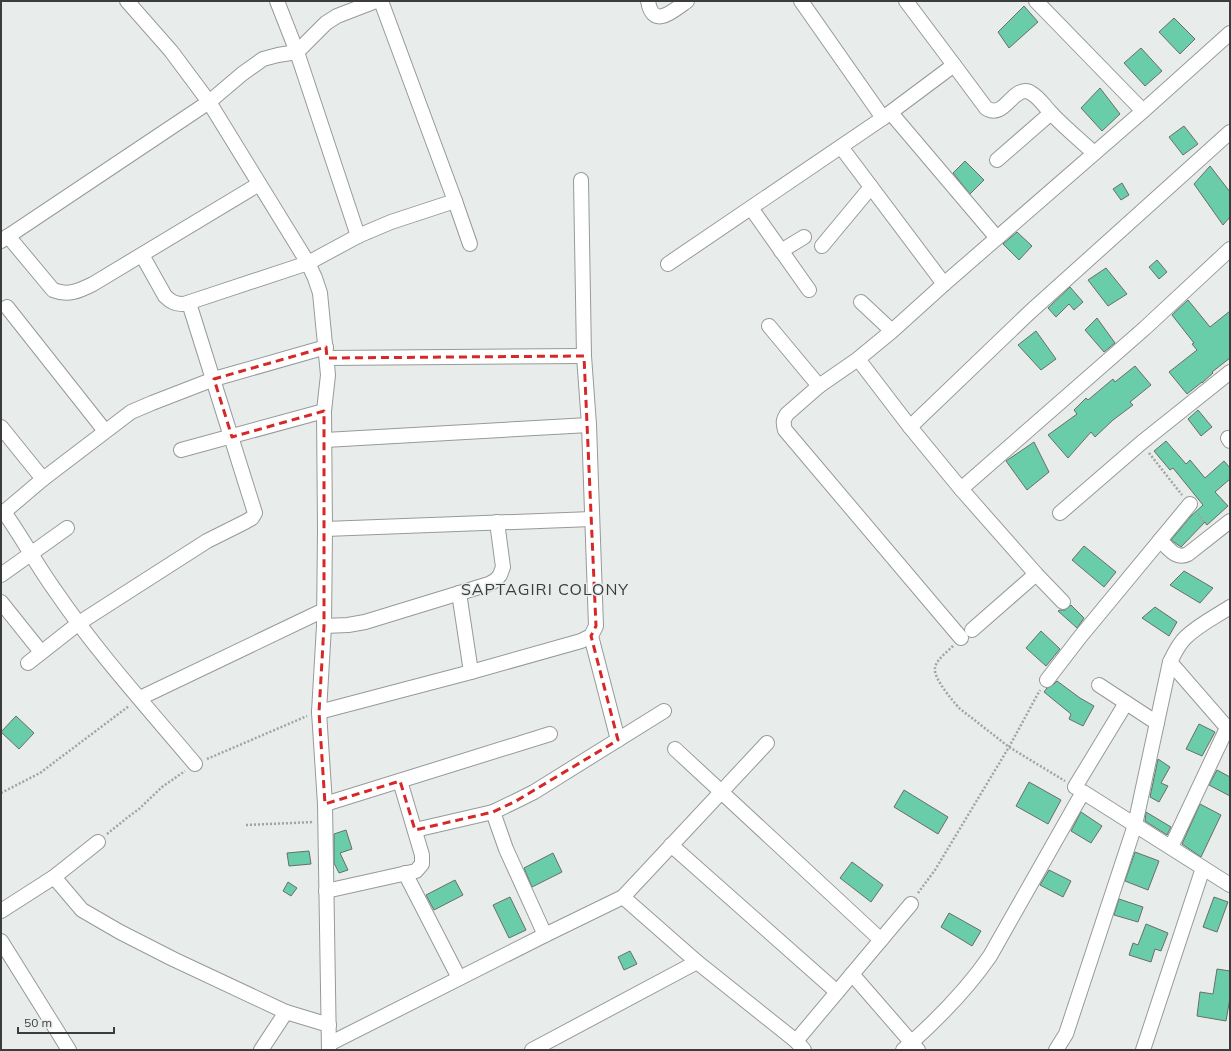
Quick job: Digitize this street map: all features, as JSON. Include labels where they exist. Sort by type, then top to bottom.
[{"type":"street","points":[[127,1],[171,51],[209,102],[308,263],[320,293],[328,375],[324,411],[324,626],[319,712],[325,804],[329,1047],[459,978],[623,897],[767,742]]},
{"type":"street","points":[[277,1],[297,52],[358,236]]},
{"type":"street","points":[[259,184],[142,255],[79,291],[60,293],[53,290],[5,239],[209,102],[242,74],[263,59],[297,52],[326,23],[337,16],[376,1]]},
{"type":"street","points":[[382,1],[470,244]]},
{"type":"street","points":[[648,1],[652,14],[657,17],[665,16],[687,1]]},
{"type":"street","points":[[801,1],[887,115],[997,238]]},
{"type":"street","points":[[906,1],[986,108],[991,111],[1000,109],[1018,94],[1026,91],[1032,93],[1094,153]]},
{"type":"street","points":[[1036,1],[1143,111]]},
{"type":"street","points":[[1036,574],[967,634],[784,430],[784,418],[819,386],[858,359],[892,331],[1230,33]]},
{"type":"street","points":[[668,264],[887,115],[954,65]]},
{"type":"street","points":[[997,160],[1051,113]]},
{"type":"street","points":[[910,427],[1030,312],[1230,132]]},
{"type":"street","points":[[841,147],[944,284]]},
{"type":"street","points":[[319,712],[581,641],[591,636],[596,626],[589,425],[584,356],[581,180]]},
{"type":"street","points":[[822,246],[871,187]]},
{"type":"street","points":[[142,255],[165,296],[176,304],[189,302],[308,263],[358,236],[391,222],[455,201]]},
{"type":"street","points":[[751,208],[809,290]]},
{"type":"street","points":[[781,251],[804,237]]},
{"type":"street","points":[[961,489],[1145,328],[1230,249]]},
{"type":"street","points":[[28,663],[78,622],[207,540],[252,518],[255,513],[189,302]]},
{"type":"street","points":[[861,302],[892,331]]},
{"type":"street","points":[[7,307],[105,431]]},
{"type":"street","points":[[769,326],[819,386]]},
{"type":"street","points":[[195,764],[78,622],[53,588],[32,553],[3,513],[43,479],[131,412],[214,379],[326,353],[584,356]]},
{"type":"street","points":[[858,359],[910,427],[961,489],[1036,574],[1063,602]]},
{"type":"street","points":[[1060,513],[1141,444],[1230,372]]},
{"type":"street","points":[[181,450],[324,411]]},
{"type":"street","points":[[325,440],[589,425]]},
{"type":"street","points":[[1,427],[43,479]]},
{"type":"street","points":[[1047,680],[1080,637],[1190,504]]},
{"type":"street","points":[[325,529],[592,519]]},
{"type":"street","points":[[1160,540],[1178,556],[1183,557],[1230,520]]},
{"type":"street","points":[[324,626],[348,625],[365,622],[489,584],[496,580],[503,568],[497,522]]},
{"type":"street","points":[[1,575],[67,528]]},
{"type":"street","points":[[459,593],[471,672]]},
{"type":"street","points":[[1,602],[41,652]]},
{"type":"street","points":[[1056,1050],[1066,1034],[1135,825],[1170,662],[1176,649],[1185,638],[1200,626],[1230,607]]},
{"type":"street","points":[[140,698],[324,610]]},
{"type":"street","points":[[591,636],[618,740]]},
{"type":"street","points":[[1170,662],[1229,730],[1171,847]]},
{"type":"street","points":[[1098,685],[1157,723]]},
{"type":"street","points":[[1074,787],[1126,702]]},
{"type":"street","points":[[415,830],[493,812],[534,792],[664,711]]},
{"type":"street","points":[[325,804],[550,734]]},
{"type":"street","points":[[675,749],[880,940]]},
{"type":"street","points":[[326,891],[416,871],[422,864],[422,854],[400,780]]},
{"type":"street","points":[[852,974],[911,1048],[963,992],[990,956],[1083,792],[1230,885]]},
{"type":"street","points":[[493,812],[506,849],[545,935]]},
{"type":"street","points":[[1,911],[54,877],[98,842]]},
{"type":"street","points":[[671,845],[837,992]]},
{"type":"street","points":[[1143,1050],[1203,868]]},
{"type":"street","points":[[405,873],[459,978]]},
{"type":"street","points":[[54,877],[82,910],[120,932],[173,959],[286,1012],[329,1025]]},
{"type":"street","points":[[623,897],[698,962],[800,1046],[837,992],[910,904]]},
{"type":"street","points":[[1,942],[69,1050]]},
{"type":"street","points":[[532,1050],[698,962]]},
{"type":"street","points":[[261,1050],[286,1012]]},
{"type":"path","points":[[1141,444],[1214,534]]},
{"type":"path","points":[[967,634],[939,661],[935,668],[936,675],[953,701],[959,708],[1009,747],[1074,787]]},
{"type":"path","points":[[910,904],[935,870],[1009,747],[1047,680]]},
{"type":"path","points":[[1,793],[40,773],[140,698]]},
{"type":"path","points":[[98,842],[128,816],[139,809],[162,787],[195,764],[319,712]]},
{"type":"path","points":[[246,825],[325,822]]},
{"type":"highlighted area","points":[[326,347],[327,358],[584,356],[596,626],[591,636],[618,740],[516,801],[493,812],[415,830],[400,781],[325,804],[319,712],[324,626],[324,411],[232,437],[214,379]]},
{"type":"building","points":[[1024,6],[1038,22],[1009,48],[998,32]]},
{"type":"building","points":[[1174,18],[1195,39],[1180,54],[1159,32]]},
{"type":"building","points":[[1141,48],[1162,71],[1145,86],[1124,63]]},
{"type":"building","points":[[1100,88],[1120,114],[1102,131],[1081,108]]},
{"type":"building","points":[[1184,126],[1198,144],[1183,155],[1169,137]]},
{"type":"building","points":[[965,161],[984,180],[970,194],[953,173]]},
{"type":"building","points":[[1210,166],[1230,192],[1230,217],[1223,225],[1194,184]]},
{"type":"building","points":[[1122,183],[1129,195],[1121,200],[1113,189]]},
{"type":"building","points":[[1017,232],[1032,246],[1019,260],[1003,244]]},
{"type":"building","points":[[1157,260],[1167,272],[1159,279],[1149,267]]},
{"type":"building","points":[[1106,268],[1127,294],[1108,306],[1088,280]]},
{"type":"building","points":[[1070,287],[1083,302],[1074,310],[1069,304],[1056,317],[1048,308]]},
{"type":"building","points":[[1188,300],[1210,327],[1230,311],[1230,358],[1187,394],[1169,372],[1197,350],[1192,344],[1194,343],[1172,315]]},
{"type":"building","points":[[1097,318],[1115,343],[1104,352],[1085,330]]},
{"type":"building","points":[[1036,331],[1056,359],[1041,370],[1018,345]]},
{"type":"building","points":[[1135,366],[1151,385],[1130,402],[1133,405],[1113,420],[1095,437],[1091,432],[1068,458],[1048,435],[1077,414],[1074,410],[1086,398],[1088,400],[1113,379],[1115,382]]},
{"type":"building","points":[[1198,410],[1212,427],[1201,436],[1188,419]]},
{"type":"building","points":[[1166,441],[1186,464],[1190,460],[1205,478],[1224,461],[1230,468],[1230,479],[1215,492],[1228,506],[1207,525],[1205,522],[1181,547],[1171,540],[1191,516],[1203,505],[1173,468],[1170,470],[1154,451]]},
{"type":"building","points":[[1034,442],[1049,472],[1027,490],[1006,461]]},
{"type":"building","points":[[1084,546],[1116,572],[1104,587],[1072,560]]},
{"type":"building","points":[[1184,571],[1213,588],[1200,603],[1170,585]]},
{"type":"building","points":[[1071,605],[1084,618],[1077,628],[1058,611],[1065,610]]},
{"type":"building","points":[[1155,607],[1177,622],[1169,636],[1142,618]]},
{"type":"building","points":[[1041,631],[1060,649],[1046,666],[1026,648]]},
{"type":"building","points":[[1057,681],[1080,698],[1094,706],[1083,726],[1069,719],[1071,714],[1044,692]]},
{"type":"building","points":[[16,716],[34,733],[19,749],[1,732]]},
{"type":"building","points":[[1199,724],[1215,732],[1202,756],[1186,749]]},
{"type":"building","points":[[1158,759],[1170,767],[1161,783],[1168,786],[1159,802],[1150,797]]},
{"type":"building","points":[[1217,770],[1230,777],[1230,796],[1209,785]]},
{"type":"building","points":[[1029,782],[1061,800],[1048,824],[1016,806]]},
{"type":"building","points":[[904,790],[948,817],[938,834],[894,807]]},
{"type":"building","points":[[1200,804],[1221,815],[1201,857],[1182,844]]},
{"type":"building","points":[[1081,812],[1102,826],[1091,843],[1071,831]]},
{"type":"building","points":[[1146,812],[1171,827],[1167,835],[1145,821]]},
{"type":"building","points":[[346,830],[352,849],[340,853],[348,870],[339,873],[334,863],[334,834]]},
{"type":"building","points":[[309,851],[311,864],[289,866],[287,853]]},
{"type":"building","points":[[1135,852],[1159,861],[1148,890],[1125,881]]},
{"type":"building","points":[[553,853],[562,872],[532,887],[524,868]]},
{"type":"building","points":[[852,862],[883,885],[871,902],[840,878]]},
{"type":"building","points":[[1049,870],[1071,881],[1063,897],[1040,885]]},
{"type":"building","points":[[455,880],[463,895],[434,910],[426,895]]},
{"type":"building","points":[[288,882],[297,888],[291,896],[283,891]]},
{"type":"building","points":[[510,897],[526,930],[509,938],[493,905]]},
{"type":"building","points":[[1214,897],[1228,902],[1217,932],[1203,927]]},
{"type":"building","points":[[1119,899],[1143,907],[1138,922],[1114,915]]},
{"type":"building","points":[[949,913],[981,931],[972,946],[941,927]]},
{"type":"building","points":[[1146,924],[1168,933],[1161,951],[1155,949],[1151,962],[1129,955],[1133,943],[1138,945]]},
{"type":"building","points":[[630,951],[637,964],[624,970],[618,957]]},
{"type":"building","points":[[1217,969],[1230,971],[1230,998],[1226,1021],[1197,1016],[1200,992],[1213,994]]},
{"type":"district","name":"SAPTAGIRI COLONY","points":[[545,589]]}]
